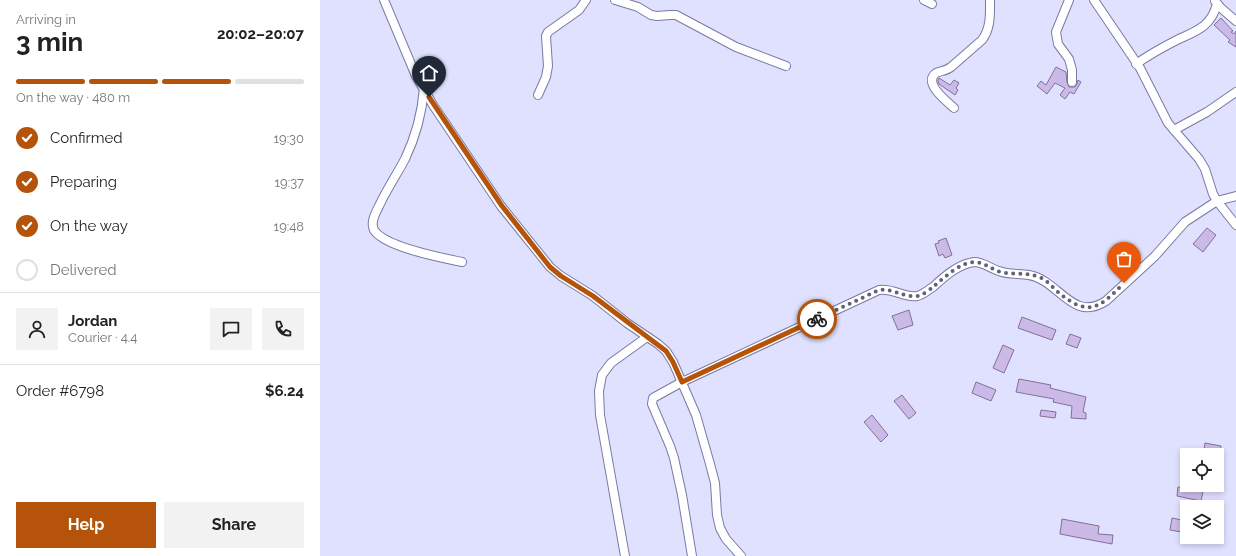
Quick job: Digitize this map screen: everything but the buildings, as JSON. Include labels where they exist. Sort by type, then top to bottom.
[{"type":"street","points":[[384,0],[416,76],[433,105],[502,206],[550,267],[561,276],[593,296],[666,351],[673,362],[696,415],[715,483],[717,515],[720,528],[726,539],[742,556]]},
{"type":"street","points":[[538,95],[546,77],[548,66],[546,36],[548,32],[579,10],[586,0]]},
{"type":"street","points":[[615,0],[638,8],[654,16],[670,14],[676,15],[736,47],[786,66]]},
{"type":"street","points":[[924,0],[932,4]]},
{"type":"street","points":[[954,108],[935,91],[932,81],[937,73],[945,71],[951,67],[982,40],[986,34],[990,21],[990,0]]},
{"type":"street","points":[[1069,0],[1057,29],[1056,36],[1058,44],[1069,59],[1072,70],[1072,82]]},
{"type":"street","points":[[1094,0],[1150,86],[1168,122],[1202,163],[1213,194],[1236,225]]},
{"type":"street","points":[[1136,64],[1156,51],[1200,30],[1208,22],[1216,9],[1215,2]]},
{"type":"street","points":[[1215,2],[1236,21]]},
{"type":"street","points":[[424,88],[417,130],[405,158],[373,218],[373,228],[382,237],[410,250],[462,262]]},
{"type":"street","points":[[1174,130],[1207,112],[1236,92]]},
{"type":"street","points":[[692,556],[674,458],[652,401],[656,396],[682,382],[879,290],[886,289],[906,295],[918,296],[925,293],[948,274],[965,264],[975,262],[984,264],[1000,272],[1034,276],[1048,282],[1067,300],[1077,305],[1094,307],[1100,305],[1155,256],[1185,222],[1217,201],[1236,196]]},
{"type":"street","points":[[624,556],[600,415],[599,391],[602,375],[611,363],[647,337]]},
{"type":"way so far","points":[[817,319],[879,290],[886,289],[900,294],[918,296],[925,293],[948,274],[965,264],[975,262],[984,264],[1000,272],[1026,274],[1040,278],[1048,282],[1067,300],[1077,305],[1086,307],[1100,305],[1124,283]]},
{"type":"route","points":[[429,97],[502,206],[550,267],[561,276],[593,296],[627,323],[658,344],[666,351],[673,362],[682,382],[817,319]]}]
